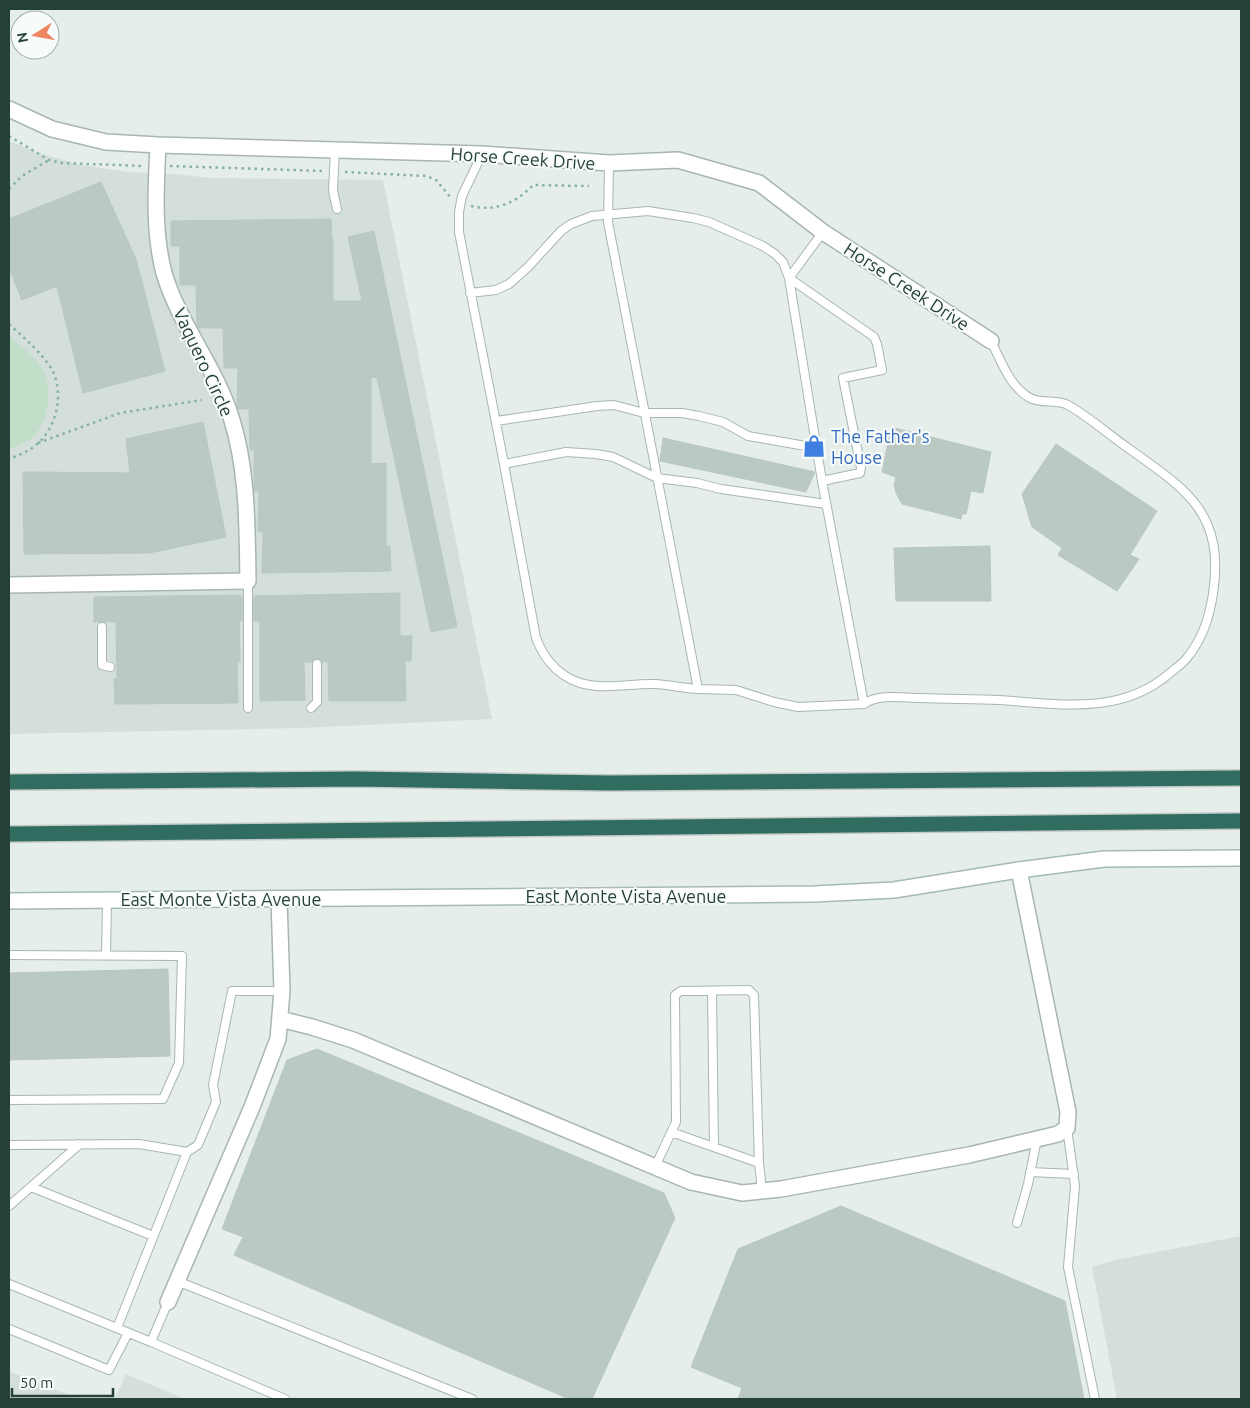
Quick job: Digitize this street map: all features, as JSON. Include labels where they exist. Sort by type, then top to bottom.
[{"type":"highway","points":[[9,782],[355,779],[629,783],[1241,778]]},
{"type":"highway","points":[[9,834],[1241,821]]},
{"type":"street","name":"Horse Creek Drive","points":[[9,109],[52,129],[106,142],[482,154],[609,163],[678,160],[759,183],[823,232],[991,341]]},
{"type":"street","name":"Vaquero Circle","points":[[158,145],[156,210],[164,273],[172,294],[214,375],[228,408],[241,456],[247,499],[248,581]]},
{"type":"street","points":[[9,585],[248,581]]},
{"type":"street","name":"East Monte Vista Avenue","points":[[9,901],[814,894],[894,890],[1019,870],[1104,859],[1241,858]]},
{"type":"street","points":[[280,1019],[353,1040],[691,1182],[742,1193],[781,1189],[969,1155],[1058,1134],[1067,1128],[1068,1112],[1019,870]]},
{"type":"street","points":[[168,1302],[252,1107],[278,1039],[282,991],[279,899]]},
{"type":"lane","points":[[335,150],[333,191],[336,209]]},
{"type":"lane","points":[[482,154],[462,196],[459,232],[536,638],[541,652],[554,667],[571,680],[590,685],[655,684],[698,689],[736,690],[774,702],[798,707],[864,704],[872,699],[893,698],[997,700],[1053,705],[1098,704],[1119,701],[1136,695],[1159,683],[1186,660],[1201,639],[1210,616],[1215,578],[1215,553],[1210,527],[1197,504],[1172,479],[1066,403],[1031,399],[1014,385],[991,341]]},
{"type":"lane","points":[[609,163],[608,216],[698,689]]},
{"type":"lane","points":[[470,293],[496,290],[508,284],[528,267],[561,231],[571,224],[592,216],[648,211],[693,218],[708,222],[763,246],[783,262],[789,278],[826,504],[864,704]]},
{"type":"lane","points":[[789,278],[823,232]]},
{"type":"lane","points":[[789,278],[874,338],[882,370],[843,378],[861,468],[860,473],[822,481]]},
{"type":"lane","points":[[496,421],[614,405],[644,413],[682,413],[699,416],[723,422],[748,436],[817,448]]},
{"type":"lane","points":[[504,464],[566,452],[596,454],[612,457],[657,478],[826,504]]},
{"type":"lane","points":[[248,581],[248,708]]},
{"type":"lane","points":[[102,627],[102,665],[110,667]]},
{"type":"lane","points":[[311,708],[317,702],[317,664]]},
{"type":"lane","points":[[106,956],[107,900]]},
{"type":"lane","points":[[9,955],[182,956],[179,1063],[163,1099],[9,1100]]},
{"type":"lane","points":[[655,1167],[676,1122],[675,995],[680,991],[749,990],[754,995],[759,1163],[762,1191]]},
{"type":"lane","points":[[117,1328],[187,1152],[198,1145],[216,1102],[213,1085],[232,991],[282,991]]},
{"type":"lane","points":[[712,991],[714,1147]]},
{"type":"lane","points":[[1067,1128],[1075,1186],[1068,1267],[1095,1399]]},
{"type":"lane","points":[[671,1132],[759,1163]]},
{"type":"lane","points":[[1017,1223],[1037,1139]]},
{"type":"lane","points":[[9,1206],[80,1144]]},
{"type":"lane","points":[[9,1145],[139,1144],[187,1152]]},
{"type":"lane","points":[[1030,1172],[1074,1174]]},
{"type":"lane","points":[[31,1187],[153,1236]]},
{"type":"lane","points":[[177,1281],[472,1399]]},
{"type":"lane","points":[[9,1284],[285,1399]]},
{"type":"lane","points":[[151,1342],[168,1302]]},
{"type":"lane","points":[[9,1329],[109,1370],[128,1333]]},
{"type":"path","points":[[9,136],[50,160],[62,163],[426,176],[436,180],[454,202],[476,208],[502,206],[518,198],[533,185],[538,184],[589,186]]},
{"type":"path","points":[[9,188],[22,176],[50,160]]},
{"type":"path","points":[[9,324],[39,353],[51,369],[58,383],[55,416],[48,432],[37,444],[24,453],[9,459]]},
{"type":"path","points":[[37,444],[120,413],[202,400]]},
{"type":"shaded area","points":[[9,141],[42,154],[82,165],[127,172],[210,178],[383,180],[492,719],[301,728],[9,734]]},
{"type":"shaded area","points":[[1241,1236],[1241,1399],[1117,1399],[1092,1267],[1115,1260]]},
{"type":"shaded area","points":[[9,1371],[79,1399],[9,1399]]},
{"type":"shaded area","points":[[126,1374],[185,1399],[115,1399]]},
{"type":"green space","points":[[9,336],[39,363],[48,382],[48,400],[45,417],[38,431],[29,440],[9,449]]},
{"type":"building","points":[[101,182],[136,259],[165,371],[83,393],[57,286],[22,300],[9,268],[9,219]]},
{"type":"building","points":[[331,219],[333,239],[333,301],[362,301],[348,237],[374,231],[457,627],[431,632],[377,377],[371,378],[371,464],[386,463],[386,546],[390,546],[391,571],[262,573],[263,531],[258,532],[259,491],[254,491],[254,450],[250,450],[249,409],[238,409],[237,407],[238,368],[224,368],[223,328],[199,328],[197,325],[196,285],[180,285],[180,246],[171,246],[171,221]]},
{"type":"building","points":[[203,422],[226,537],[149,553],[24,554],[23,472],[130,473],[126,439]]},
{"type":"building","points":[[891,427],[991,452],[983,493],[971,491],[966,514],[962,514],[961,519],[902,504],[894,485],[896,477],[882,472]]},
{"type":"building","points":[[663,438],[815,472],[806,492],[660,461]]},
{"type":"building","points":[[1056,444],[1157,511],[1130,555],[1139,559],[1117,591],[1058,555],[1062,548],[1032,527],[1022,494]]},
{"type":"building","points":[[990,546],[991,601],[896,601],[894,548]]},
{"type":"building","points":[[400,593],[400,636],[412,636],[411,661],[405,661],[406,701],[329,701],[328,662],[322,662],[317,658],[312,662],[304,662],[305,700],[260,701],[260,621],[254,621],[254,596]]},
{"type":"building","points":[[242,596],[242,621],[239,621],[240,662],[237,662],[238,703],[115,704],[114,679],[117,679],[116,622],[94,622],[94,597]]},
{"type":"building","points":[[168,969],[170,1056],[9,1060],[9,973]]},
{"type":"building","points":[[317,1049],[664,1193],[675,1218],[592,1399],[569,1399],[234,1255],[243,1237],[222,1229],[287,1060]]},
{"type":"building","points":[[841,1206],[1065,1301],[1084,1399],[738,1399],[742,1388],[691,1367],[738,1249]]},
{"type":"place","name":"The Father's House","points":[[814,446]]}]
